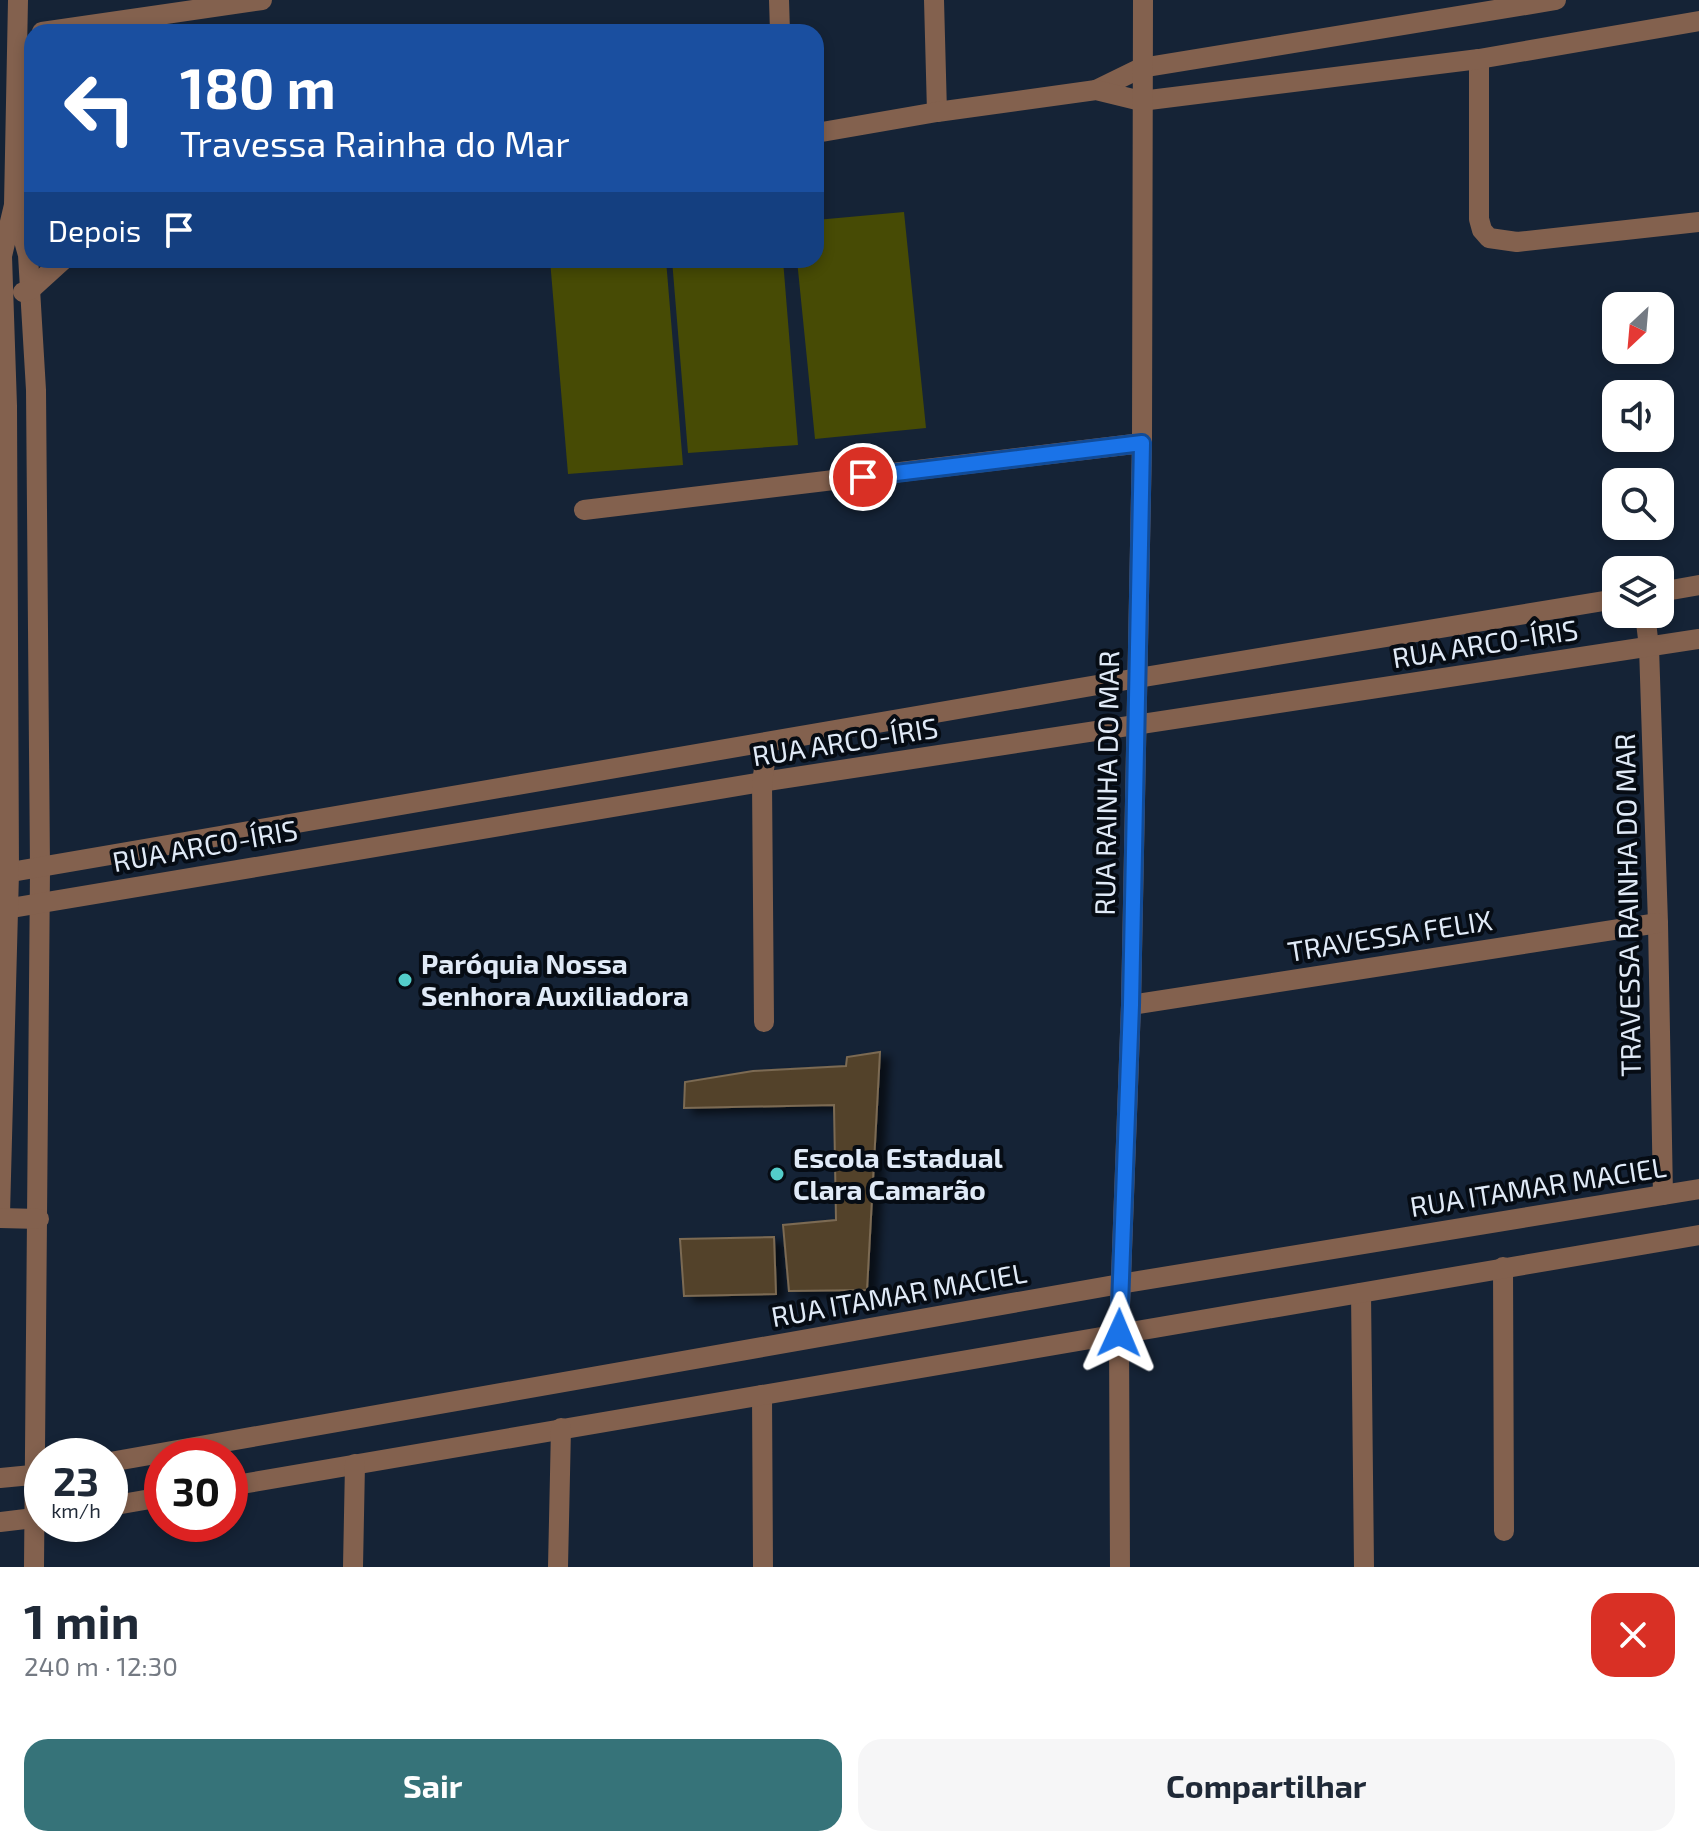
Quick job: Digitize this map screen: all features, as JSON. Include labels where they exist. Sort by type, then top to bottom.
[{"type":"street","points":[[18,0],[24,29]]},
{"type":"street","points":[[97,24],[262,0]]},
{"type":"street","points":[[779,0],[780,24]]},
{"type":"street","points":[[934,0],[937,112]]},
{"type":"street","name":"RUA RAINHA DO MAR","points":[[1120,1567],[1119,1333],[1131,1005],[1142,443],[1143,0]]},
{"type":"street","points":[[824,132],[1096,90],[1141,68],[1556,0]]},
{"type":"street","points":[[1096,90],[1141,101],[1479,59],[1699,21]]},
{"type":"street","points":[[24,50],[14,205],[1,256],[7,406],[0,1216],[39,1219]]},
{"type":"street","points":[[1479,59],[1479,219],[1482,230],[1489,238],[1517,242],[1699,222]]},
{"type":"street","points":[[14,205],[24,236]]},
{"type":"street","points":[[1,256],[24,255]]},
{"type":"street","points":[[30,268],[36,390],[40,869],[38,1438]]},
{"type":"street","points":[[2,297],[30,290],[54,268]]},
{"type":"street","points":[[584,510],[1142,443]]},
{"type":"street","points":[[1674,589],[1699,585]]},
{"type":"street","name":"RUA ARCO-ÍRIS","points":[[4,874],[1138,678],[1602,601]]},
{"type":"street","name":"TRAVESSA RAINHA DO MAR","points":[[1647,628],[1658,923],[1663,1195]]},
{"type":"street","name":"RUA ARCO-ÍRIS","points":[[3,909],[762,782],[1699,639]]},
{"type":"street","points":[[764,1022],[762,782],[768,743]]},
{"type":"street","points":[[426,800],[428,837]]},
{"type":"street","name":"TRAVESSA FELIX","points":[[1131,1005],[1658,923]]},
{"type":"street","name":"RUA ITAMAR MACIEL","points":[[128,1459],[1120,1284],[1699,1189]]},
{"type":"street","points":[[248,1483],[1699,1235]]},
{"type":"street","points":[[1503,1267],[1504,1531]]},
{"type":"street","points":[[1361,1293],[1364,1567]]},
{"type":"street","points":[[762,1395],[763,1567]]},
{"type":"street","points":[[558,1567],[561,1428]]},
{"type":"street","points":[[353,1567],[355,1464]]},
{"type":"street","points":[[0,1478],[24,1475]]},
{"type":"street","points":[[0,1522],[24,1519]]},
{"type":"street","points":[[34,1567],[36,1542]]},
{"type":"shaded area","points":[[904,212],[926,428],[815,439],[798,268],[824,268],[824,219]]},
{"type":"shaded area","points":[[551,268],[667,268],[683,465],[568,474]]},
{"type":"shaded area","points":[[673,268],[784,268],[798,445],[688,453]]},
{"type":"building","points":[[880,1052],[867,1290],[789,1291],[783,1225],[836,1220],[834,1105],[684,1108],[685,1082],[753,1071],[846,1066],[847,1057]]},
{"type":"building","points":[[774,1237],[776,1294],[684,1296],[680,1239]]},
{"type":"place","name":"Paróquia Nossa Senhora Auxiliadora","points":[[405,980]]},
{"type":"place","name":"Escola Estadual Clara Camarão","points":[[777,1174]]},
{"type":"route","points":[[863,477],[1142,443],[1131,1005],[1119,1333]]}]
